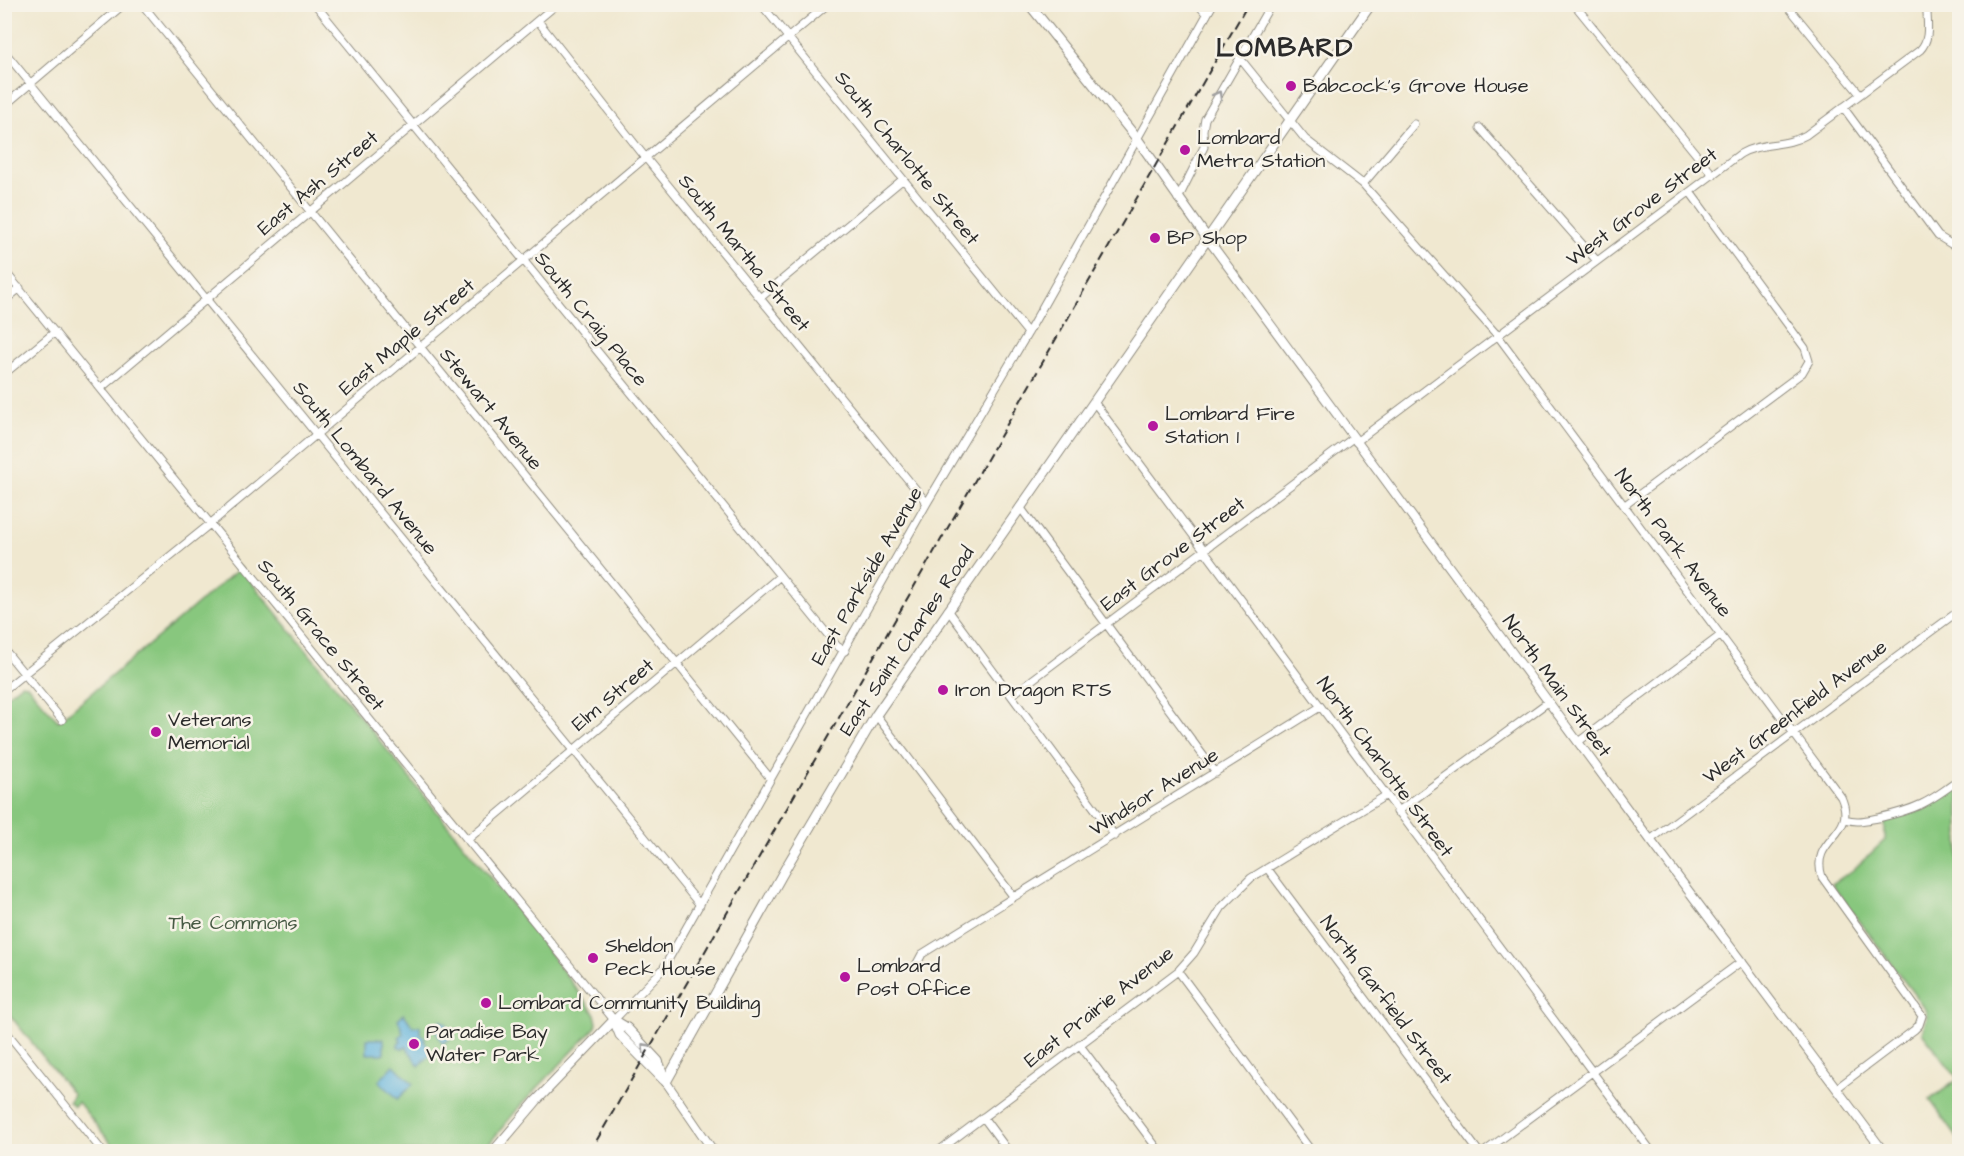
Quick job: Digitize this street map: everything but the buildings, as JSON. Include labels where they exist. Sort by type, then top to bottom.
[{"type":"main road","points":[[1029,4],[1138,140],[1207,238]]},
{"type":"main road","name":"East Saint Charles Road","points":[[666,1082],[788,864],[876,715],[1371,4]]},
{"type":"main road","points":[[493,1152],[537,1101],[614,1020],[627,1028],[658,1061],[666,1082]]},
{"type":"street","points":[[4,106],[124,4]]},
{"type":"street","name":"Stewart Avenue","points":[[142,4],[770,778]]},
{"type":"street","name":"South Craig Place","points":[[315,4],[837,646],[845,651]]},
{"type":"street","name":"East Ash Street","points":[[101,388],[557,4]]},
{"type":"street","name":"South Charlotte Street","points":[[761,4],[1028,333]]},
{"type":"street","name":"East Maple Street","points":[[4,690],[210,524],[828,4]]},
{"type":"street","points":[[1198,4],[1207,15]]},
{"type":"street","name":"East Parkside Avenue","points":[[614,1020],[663,969],[927,503],[1028,333],[1138,140],[1213,4]]},
{"type":"street","points":[[1178,199],[1201,156],[1204,147],[1205,119],[1271,4]]},
{"type":"street","points":[[1574,4],[1713,174]]},
{"type":"street","points":[[1786,4],[1860,93]]},
{"type":"street","name":"West Grove Street","points":[[1354,440],[1498,336],[1713,174],[1751,148],[1797,140],[1923,47],[1928,36],[1927,4]]},
{"type":"street","name":"South Martha Street","points":[[538,21],[645,157],[927,503]]},
{"type":"street","name":"South Lombard Avenue","points":[[4,51],[700,905]]},
{"type":"street","name":"North Park Avenue","points":[[1239,57],[1305,139],[1363,184],[1498,336],[1841,797],[1846,811],[1845,819]]},
{"type":"street","points":[[1843,107],[1938,236],[1951,244],[1959,243]]},
{"type":"street","points":[[1363,184],[1414,124]]},
{"type":"street","points":[[1480,128],[1597,261]]},
{"type":"street","points":[[760,298],[902,180]]},
{"type":"street","points":[[1625,505],[1802,373],[1809,361],[1806,348],[1690,192]]},
{"type":"street","name":"North Main Street","points":[[1207,238],[1650,840],[1884,1152]]},
{"type":"street","name":"South Grace Street","points":[[4,270],[614,1020]]},
{"type":"street","points":[[4,301],[20,288]]},
{"type":"street","points":[[4,374],[55,332]]},
{"type":"street","name":"North Charlotte Street","points":[[1094,402],[1652,1152]]},
{"type":"street","name":"East Grove Street","points":[[1012,695],[1354,440]]},
{"type":"street","points":[[1020,507],[1216,773]]},
{"type":"street","name":"Elm Street","points":[[467,840],[780,576]]},
{"type":"street","points":[[948,610],[1115,836]]},
{"type":"street","name":"West Greenfield Avenue","points":[[1650,840],[1959,610]]},
{"type":"street","points":[[1578,742],[1721,635]]},
{"type":"street","points":[[4,649],[62,720]]},
{"type":"street","points":[[1397,812],[1548,702]]},
{"type":"street","name":"Windsor Avenue","points":[[915,967],[922,954],[1003,902],[1115,836],[1320,707]]},
{"type":"street","points":[[876,715],[1013,896]]},
{"type":"street","points":[[1837,1088],[1914,1030],[1922,1021],[1920,1011],[1822,878],[1818,868],[1821,853],[1841,828],[1845,819],[1859,822],[1913,809],[1931,800],[1959,779]]},
{"type":"street","name":"East Prairie Avenue","points":[[937,1152],[1178,971],[1187,962],[1231,896],[1251,878],[1385,796]]},
{"type":"street","name":"North Garfield Street","points":[[1267,868],[1479,1152]]},
{"type":"street","points":[[1484,1152],[1742,961]]},
{"type":"street","points":[[1178,971],[1312,1152]]},
{"type":"street","points":[[4,1029],[103,1152]]},
{"type":"street","points":[[1079,1044],[1160,1152]]},
{"type":"street","points":[[666,1082],[714,1152]]},
{"type":"street","points":[[983,1117],[1009,1152]]},
{"type":"green space","name":"The Commons","points":[[240,568],[531,928],[595,1014],[596,1027],[521,1105],[483,1151],[118,1152],[78,1102],[74,1106],[69,1101],[73,1094],[5,1009],[5,697],[21,684],[27,685],[58,721]]},
{"type":"green space","points":[[1959,784],[1959,1140],[1930,1100],[1958,1079],[1922,1032],[1927,1017],[1925,1009],[1832,884],[1853,870],[1885,840],[1885,820],[1925,809]]},
{"type":"water","points":[[404,1014],[413,1027],[420,1026],[420,1033],[432,1053],[419,1066],[406,1046],[402,1049],[398,1047],[401,1041],[399,1037],[403,1033],[398,1019]]},
{"type":"water","points":[[440,1020],[447,1024],[446,1032],[450,1038],[443,1044],[437,1033]]},
{"type":"water","points":[[367,1039],[384,1039],[384,1054],[367,1054]]},
{"type":"water","points":[[394,1065],[413,1084],[398,1099],[379,1081]]},
{"type":"railway","points":[[590,1152],[1248,4]]},
{"type":"place","name":"Babcock's Grove House","points":[[1291,86]]},
{"type":"place","name":"Lombard Metra Station","points":[[1185,150]]},
{"type":"place","name":"BP Shop","points":[[1155,238]]},
{"type":"place","name":"Lombard Fire Station 1","points":[[1153,426]]},
{"type":"place","name":"Iron Dragon RTS","points":[[943,690]]},
{"type":"place","name":"Veterans Memorial","points":[[156,732]]},
{"type":"place","name":"Sheldon Peck House","points":[[593,958]]},
{"type":"place","name":"Lombard Post Office","points":[[845,977]]},
{"type":"place","name":"Lombard Community Building","points":[[486,1003]]},
{"type":"place","name":"Paradise Bay Water Park","points":[[414,1044]]},
{"type":"district","name":"LOMBARD","points":[[1285,48]]}]
